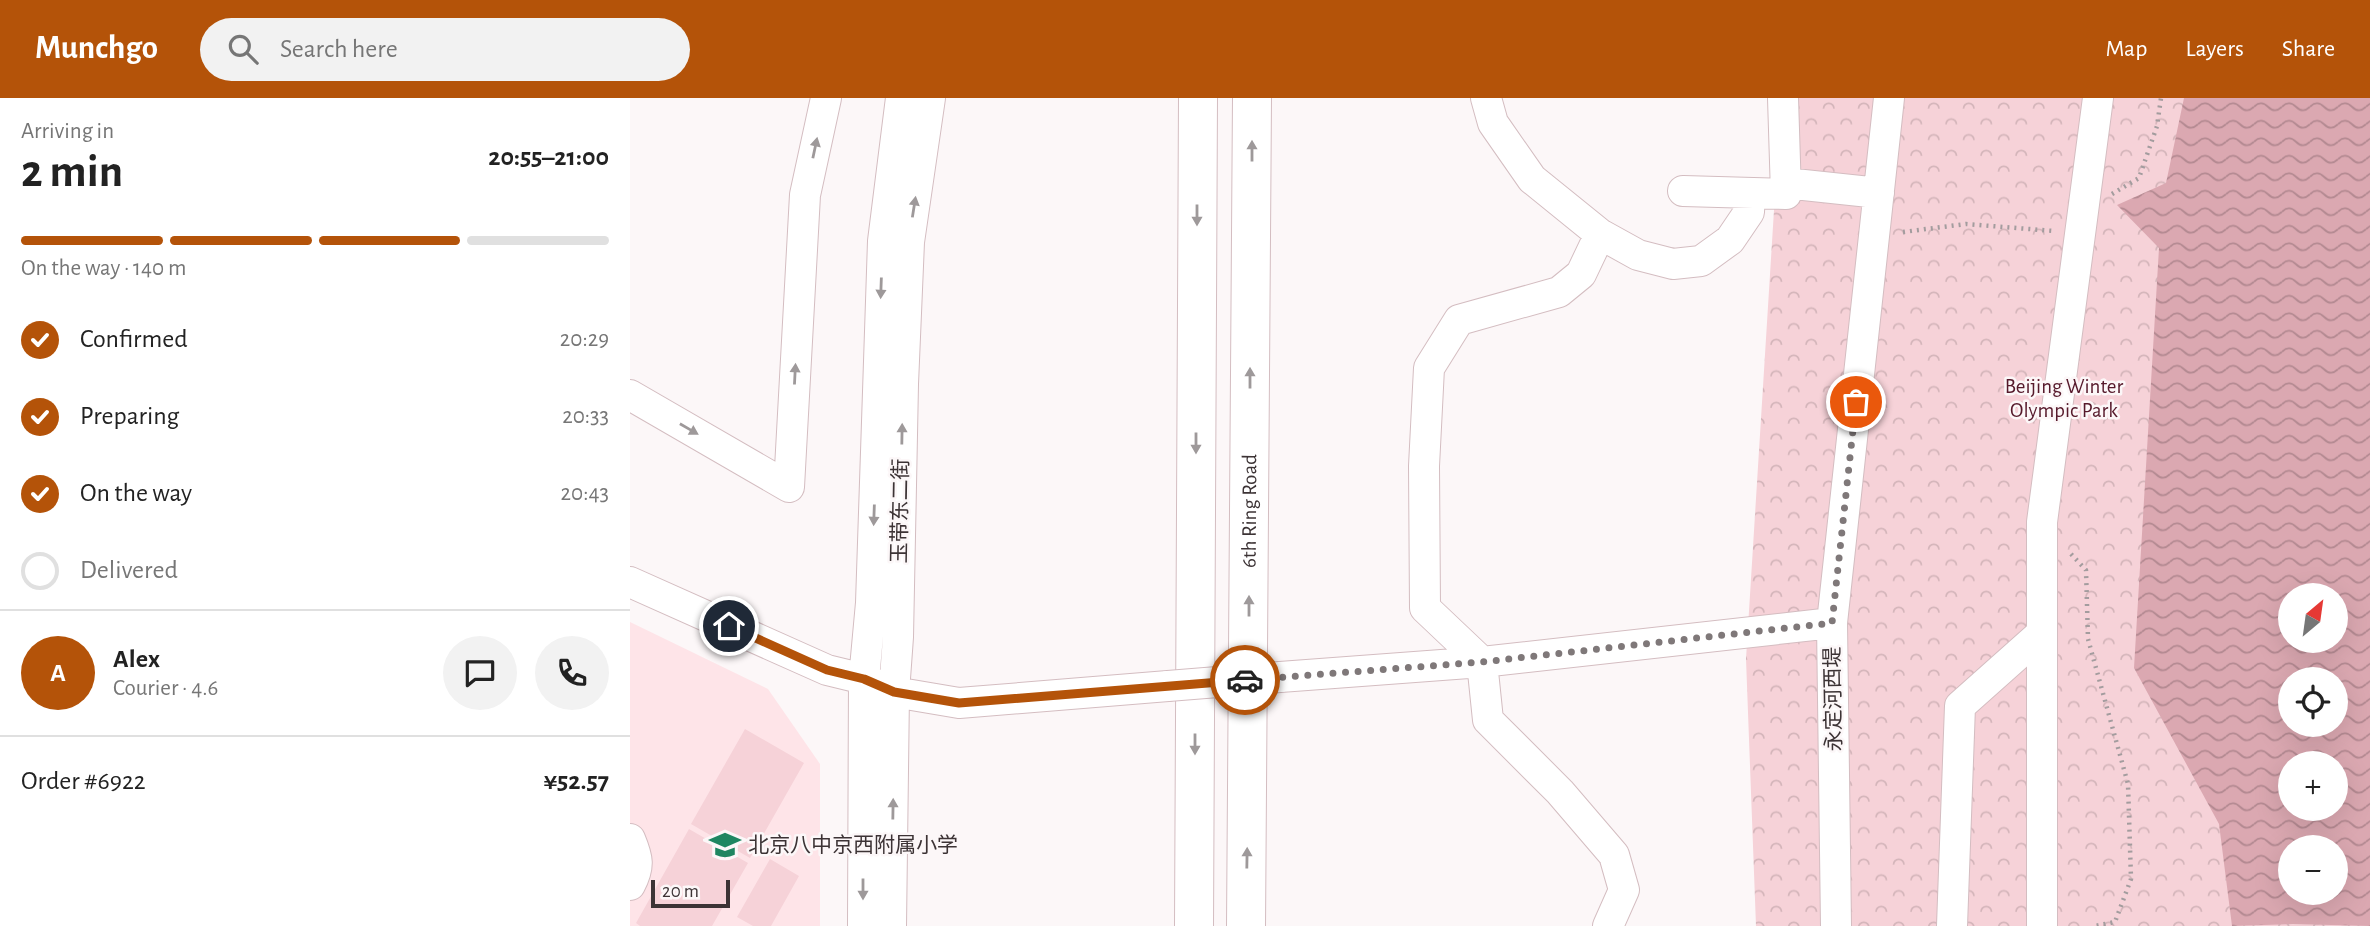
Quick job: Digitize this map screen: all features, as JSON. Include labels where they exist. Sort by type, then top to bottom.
[{"type":"highway","points":[[1194,926],[1198,98]]},
{"type":"highway","name":"6th Ring Road","points":[[1246,926],[1252,98]]},
{"type":"street","points":[[630,395],[789,486],[804,195],[825,98]]},
{"type":"street","name":"玉带东二街","points":[[863,926],[864,679],[870,603],[883,241],[901,98]]},
{"type":"street","name":"玉带东二街","points":[[891,926],[894,692],[898,638],[909,242],[930,98]]},
{"type":"street","points":[[1486,98],[1493,123],[1532,179],[1600,234],[1638,254],[1673,264],[1701,261],[1730,240],[1749,212],[1750,193]]},
{"type":"street","points":[[1683,191],[1786,194],[1783,98]]},
{"type":"street","name":"永定河西堤","points":[[1836,926],[1832,623],[1889,98]]},
{"type":"street","points":[[2042,926],[2042,522],[2098,98]]},
{"type":"street","points":[[1785,183],[1879,193]]},
{"type":"street","points":[[1600,234],[1581,274],[1559,292],[1459,320],[1429,368],[1424,466],[1425,608],[1482,662],[1488,720],[1560,792],[1614,855],[1623,890],[1608,926]]},
{"type":"street","points":[[630,582],[827,670],[864,679],[894,692],[959,703],[1482,662],[1832,623]]},
{"type":"street","points":[[1952,926],[1960,706],[2042,633]]},
{"type":"street","points":[[630,839],[638,856],[636,873],[630,885]]},
{"type":"path","points":[[1874,236],[1966,224],[2082,223],[2139,178],[2157,126],[2161,98]]},
{"type":"path","points":[[2042,522],[2086,570],[2088,639],[2128,783],[2131,879],[2115,924],[2095,926]]},
{"type":"shaded area","name":"北京八中京西附属小学","points":[[630,622],[768,689],[820,764],[820,926],[630,926]]},
{"type":"green space","name":"Beijing Winter Olympic Park","points":[[1781,98],[2370,98],[2370,926],[1756,926],[1746,659]]},
{"type":"green space","points":[[745,729],[804,763],[750,858],[691,824]]},
{"type":"green space","points":[[689,829],[748,863],[712,926],[640,926],[636,923]]},
{"type":"green space","points":[[770,859],[799,876],[771,926],[753,926],[737,917]]},
{"type":"water","points":[[2184,98],[2370,98],[2370,926],[2232,926],[2219,824],[2134,668],[2159,248],[2117,205],[2166,183]]},
{"type":"way so far","points":[[1245,680],[1482,662],[1832,623],[1856,402]]},
{"type":"place","name":"北京八中京西附属小学","points":[[725,845]]},
{"type":"route","points":[[729,626],[827,670],[864,679],[894,692],[959,703],[1245,680]]}]
